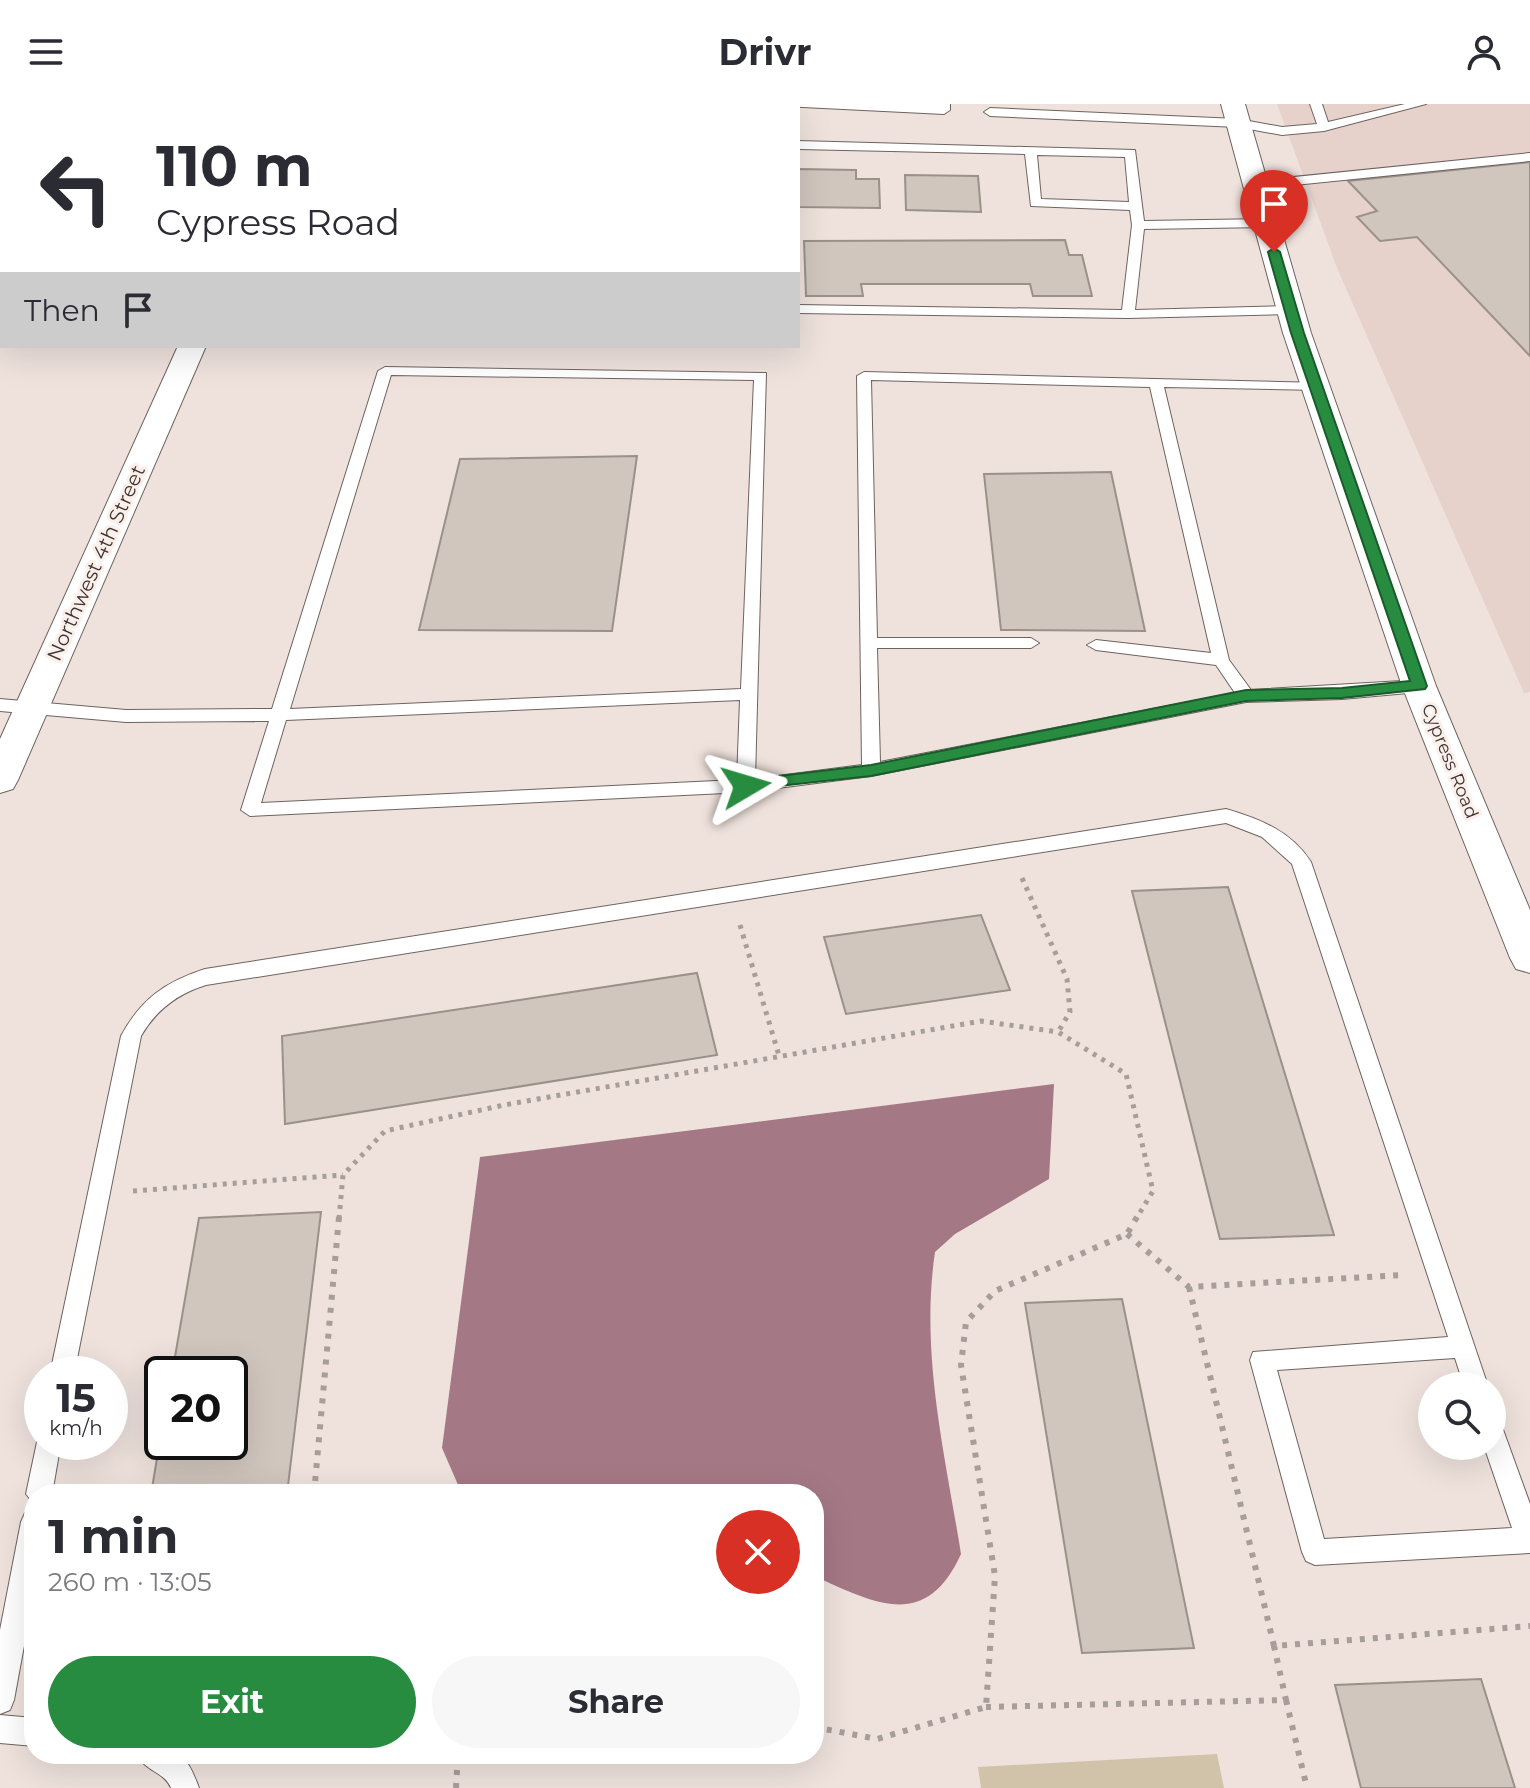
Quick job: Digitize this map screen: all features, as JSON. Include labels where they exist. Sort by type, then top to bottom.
[{"type":"street","name":"Cypress Road","points":[[1236,114],[1291,310],[1419,686],[1530,958]]},
{"type":"street","name":"Northwest 4th Street","points":[[0,780],[191,348]]},
{"type":"lane","points":[[800,106],[944,110],[944,104]]},
{"type":"lane","points":[[1316,104],[1324,127]]},
{"type":"lane","points":[[990,112],[1127,110],[1236,114],[1282,131],[1324,127],[1420,104]]},
{"type":"lane","points":[[800,145],[1131,153],[1138,225],[1128,314]]},
{"type":"lane","points":[[1031,151],[1035,203],[1137,206]]},
{"type":"lane","points":[[1254,185],[1530,157]]},
{"type":"lane","points":[[1138,225],[1266,223]]},
{"type":"lane","points":[[800,309],[1128,314],[1291,310]]},
{"type":"lane","points":[[746,786],[761,376],[385,371],[250,810],[746,786],[871,770],[1246,696],[1342,693],[1419,686]]},
{"type":"lane","points":[[871,770],[864,376],[1317,386]]},
{"type":"lane","points":[[1156,382],[1221,660],[1246,696]]},
{"type":"lane","points":[[869,643],[1031,643]]},
{"type":"lane","points":[[1096,645],[1221,660]]},
{"type":"lane","points":[[0,705],[126,716],[277,715],[749,694]]},
{"type":"lane","points":[[66,1356],[131,1036],[143,1012],[170,988],[205,977],[1226,816],[1258,825],[1283,839],[1301,862],[1471,1372]]},
{"type":"lane","points":[[1463,1347],[1262,1360],[1315,1552],[1530,1540],[1502,1460]]},
{"type":"lane","points":[[41,1484],[46,1460]]},
{"type":"lane","points":[[0,1700],[24,1574]]},
{"type":"lane","points":[[0,1729],[24,1731]]},
{"type":"lane","points":[[167,1764],[179,1771],[185,1788]]},
{"type":"path","points":[[1010,849],[1067,979],[1070,1012],[1058,1032]]},
{"type":"path","points":[[731,893],[780,1059]]},
{"type":"path","points":[[315,1484],[343,1175],[385,1131],[504,1105],[780,1059],[981,1021],[1058,1032],[1126,1074],[1153,1191],[1127,1234],[995,1291],[966,1322],[961,1365],[995,1576],[986,1707]]},
{"type":"path","points":[[97,1194],[343,1175]]},
{"type":"path","points":[[1127,1234],[1189,1287],[1438,1273]]},
{"type":"path","points":[[1274,1646],[1307,1788]]},
{"type":"path","points":[[824,1729],[877,1739],[986,1707],[1286,1700]]},
{"type":"path","points":[[456,1788],[457,1764]]},
{"type":"shaded area","points":[[1277,104],[1530,104],[1530,692],[1524,693],[1337,268]]},
{"type":"shaded area","points":[[1054,1084],[1049,1179],[955,1234],[935,1252],[930,1328],[932,1366],[961,1554],[947,1578],[932,1594],[915,1602],[898,1604],[879,1602],[824,1580],[824,1484],[458,1484],[442,1448],[480,1157]]},
{"type":"shaded area","points":[[1217,1754],[1224,1788],[981,1788],[978,1767]]},
{"type":"building","points":[[1530,162],[1530,356],[1417,237],[1380,241],[1357,217],[1377,211],[1348,181]]},
{"type":"building","points":[[800,169],[856,170],[856,179],[879,179],[880,208],[800,207]]},
{"type":"building","points":[[905,175],[978,176],[981,212],[906,210]]},
{"type":"building","points":[[1065,240],[1069,255],[1082,255],[1092,296],[1033,296],[1030,284],[861,284],[863,296],[806,296],[804,241]]},
{"type":"building","points":[[637,456],[612,631],[419,630],[460,459]]},
{"type":"building","points":[[1111,472],[1145,631],[1001,630],[984,474]]},
{"type":"building","points":[[1228,887],[1334,1235],[1220,1239],[1132,891]]},
{"type":"building","points":[[981,915],[1010,990],[846,1014],[824,937]]},
{"type":"building","points":[[697,973],[717,1055],[285,1124],[282,1036]]},
{"type":"building","points":[[321,1212],[288,1484],[153,1484],[157,1460],[248,1460],[248,1356],[175,1356],[199,1218]]},
{"type":"building","points":[[1122,1299],[1194,1648],[1082,1653],[1025,1303]]},
{"type":"building","points":[[1481,1679],[1515,1788],[1361,1788],[1335,1685]]},
{"type":"route","points":[[746,786],[871,770],[1246,696],[1342,693],[1419,686],[1297,333],[1274,252]]}]
